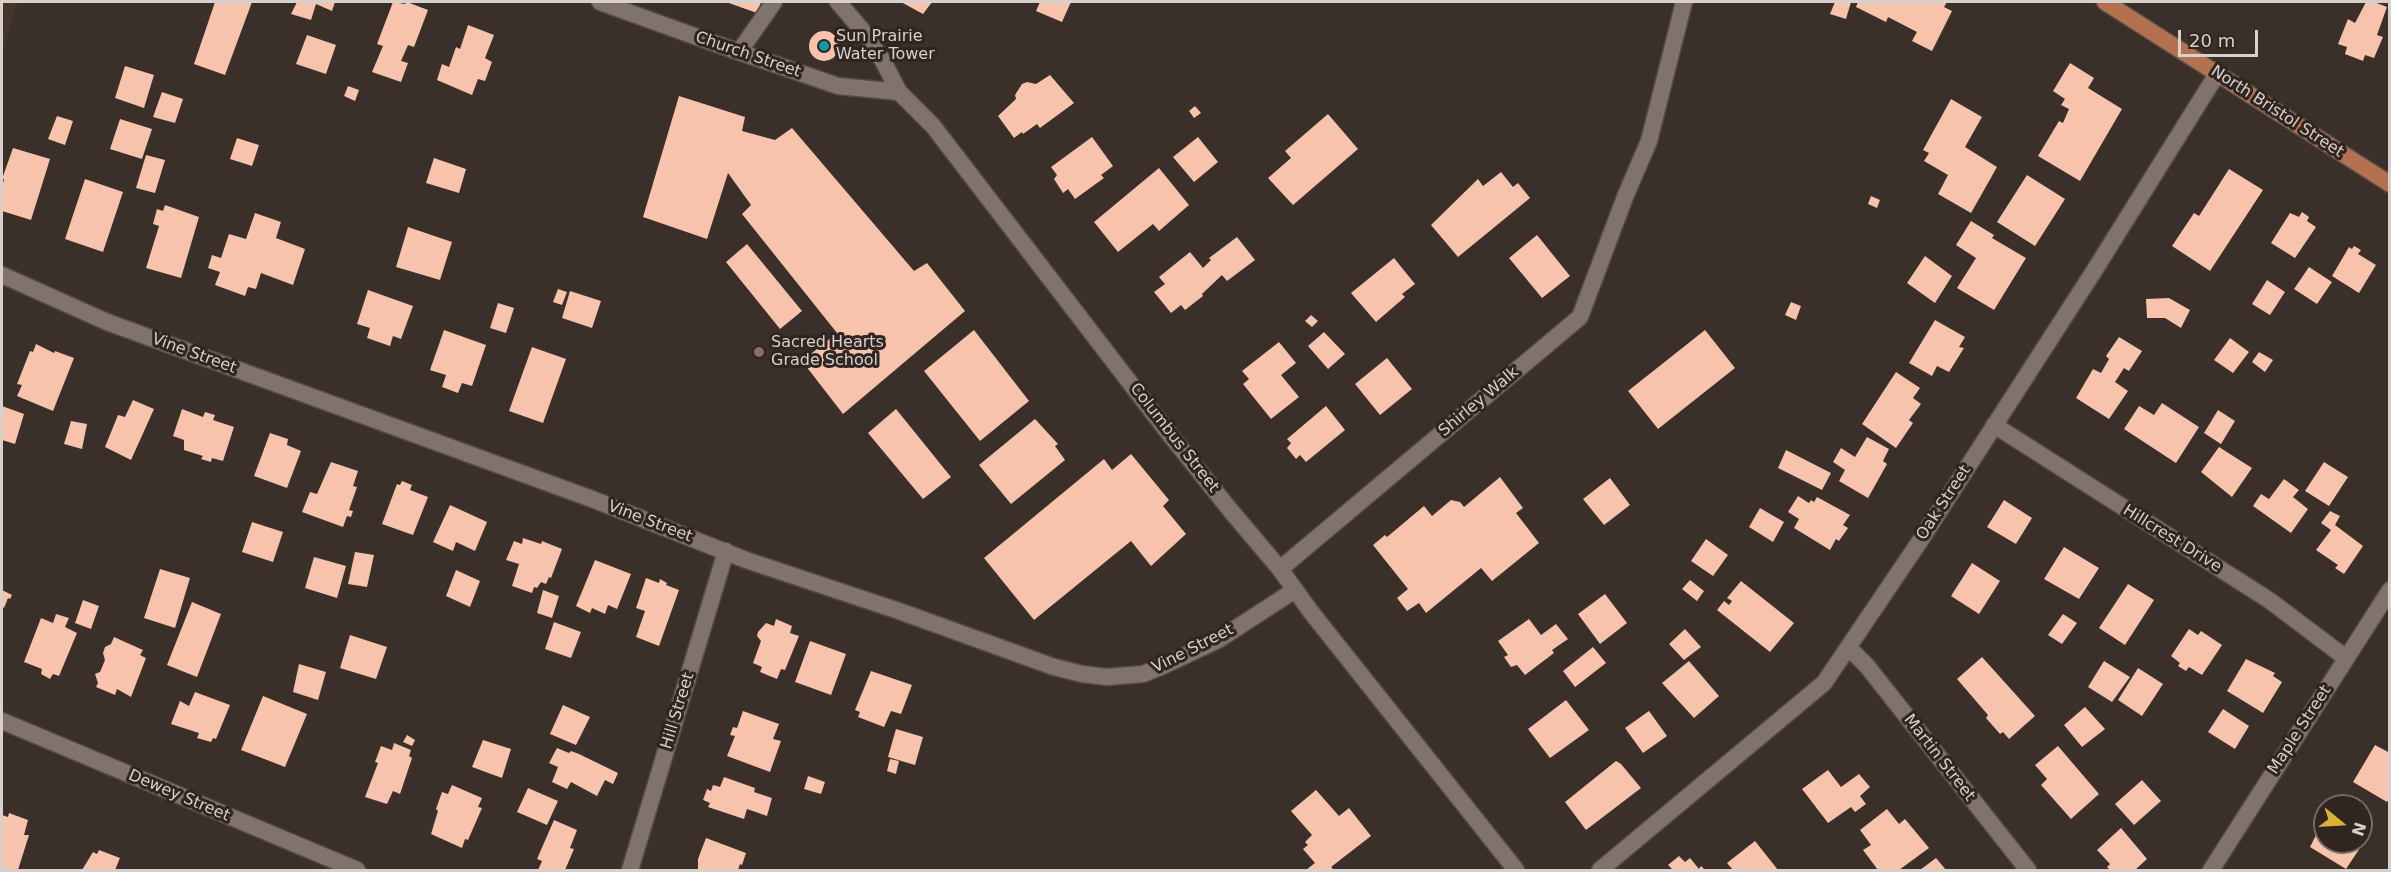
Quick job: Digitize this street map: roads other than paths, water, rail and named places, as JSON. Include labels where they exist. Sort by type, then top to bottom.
[{"type":"main road","name":"North Bristol Street","points":[[2105,2],[2390,184]]},
{"type":"street","name":"Church Street","points":[[600,2],[838,86],[899,92]]},
{"type":"street","points":[[739,52],[774,2]]},
{"type":"street","name":"Columbus Street","points":[[838,2],[872,45],[899,92],[933,126],[1167,431],[1280,568],[1516,870]]},
{"type":"street","name":"Shirley Walk","points":[[1280,568],[1580,317],[1625,197],[1649,141],[1684,2]]},
{"type":"street","name":"Oak Street","points":[[1600,870],[1824,682],[1849,648],[2094,271],[2217,74]]},
{"type":"street","name":"Vine Street","points":[[2,275],[107,322],[592,499],[726,551],[1054,667],[1107,677],[1143,674],[1218,640],[1295,590]]},
{"type":"street","name":"Hillcrest Drive","points":[[1994,425],[2269,600],[2346,657]]},
{"type":"street","name":"Hill Street","points":[[630,870],[726,551]]},
{"type":"street","name":"Maple Street","points":[[2211,870],[2390,590]]},
{"type":"street","name":"Martin Street","points":[[1849,648],[1867,666],[2028,870]]},
{"type":"street","name":"Dewey Street","points":[[2,721],[357,870]]},
{"type":"place","name":"Sun Prairie Water Tower","points":[[824,46]]},
{"type":"place","name":"Sacred Hearts Grade School","points":[[759,352]]}]
